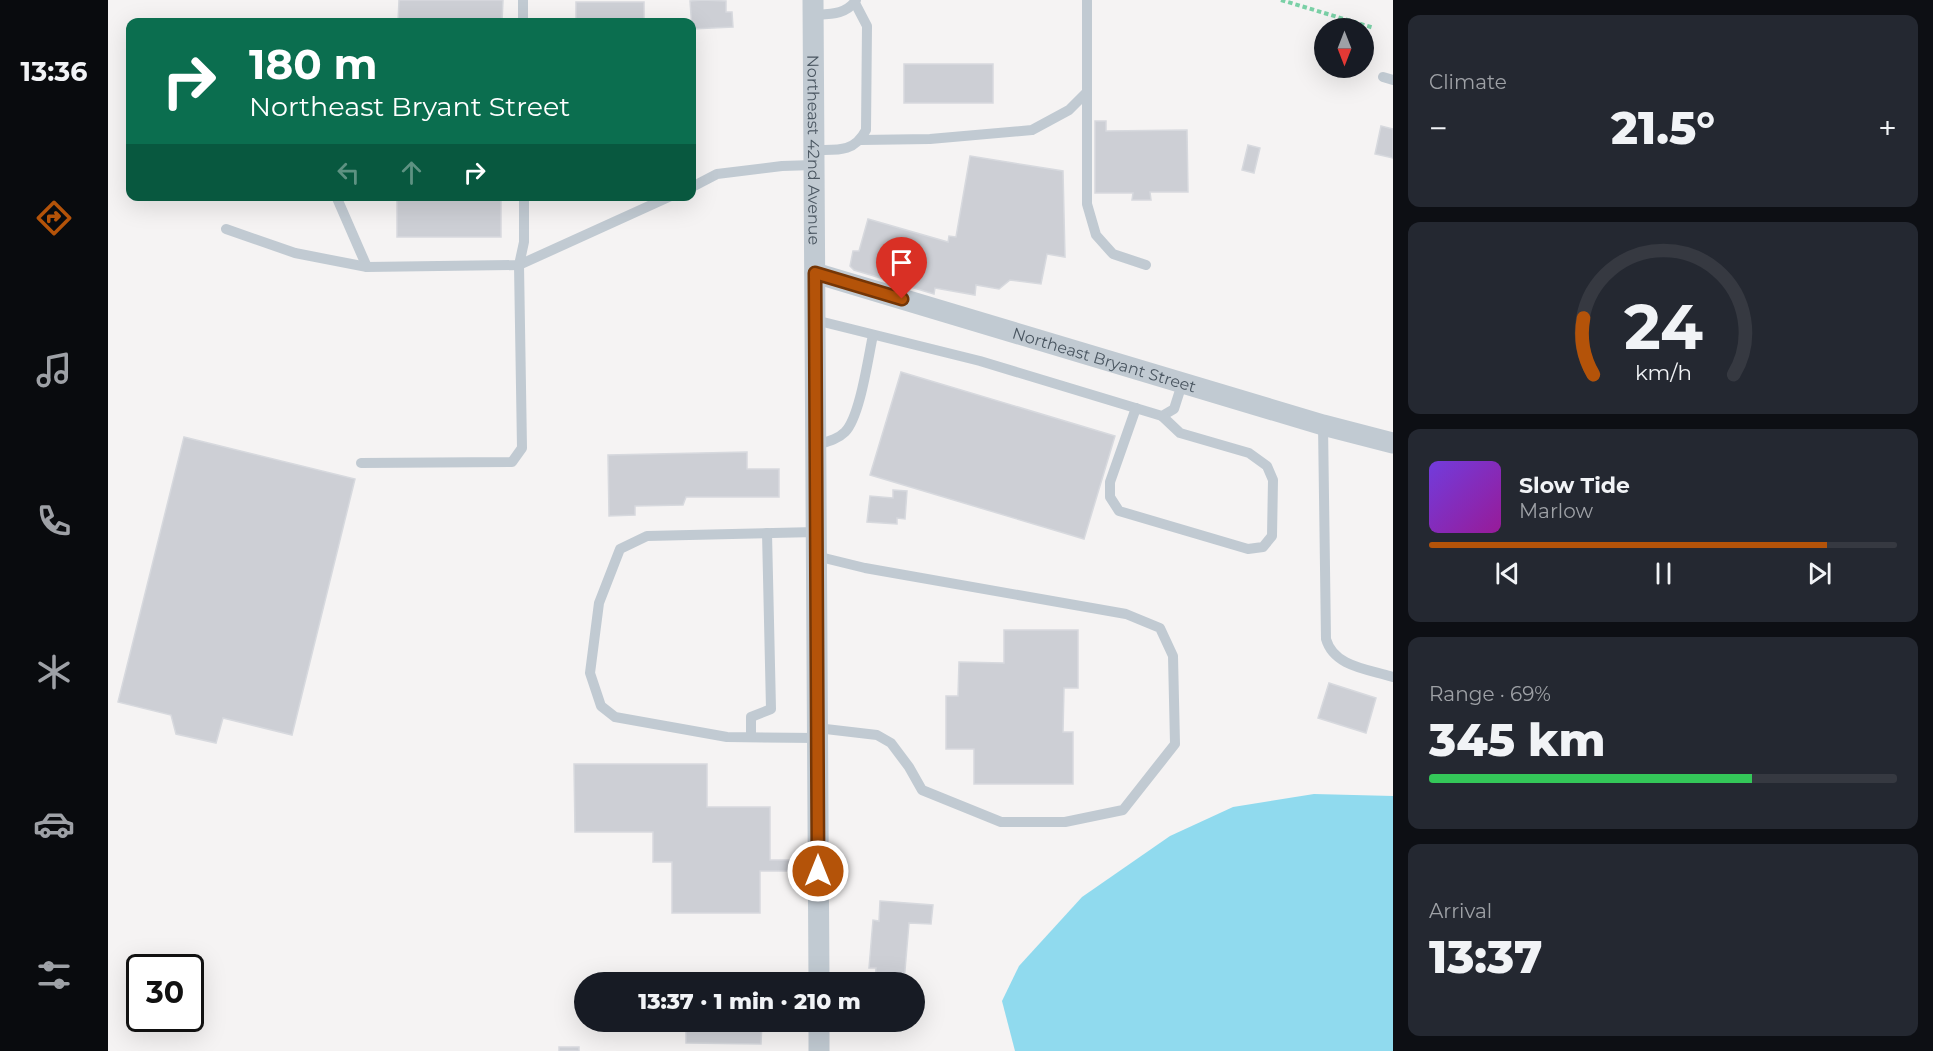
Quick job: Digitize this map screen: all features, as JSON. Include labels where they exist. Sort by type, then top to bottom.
[{"type":"street","name":"Northeast 42nd Avenue","points":[[813,7],[819,972]]},
{"type":"street","name":"Northeast Bryant Street","points":[[815,273],[1182,384],[1393,443]]},
{"type":"street","points":[[819,1032],[819,1051]]},
{"type":"lane","points":[[523,0],[524,18]]},
{"type":"lane","points":[[1087,0],[1086,204],[1096,235],[1113,254],[1146,265]]},
{"type":"lane","points":[[696,185],[717,174],[782,166],[814,158],[850,148],[861,140],[866,130],[867,26],[856,2],[842,13],[813,7]]},
{"type":"lane","points":[[861,140],[930,140],[1032,130],[1069,110],[1087,92]]},
{"type":"lane","points":[[338,201],[367,267]]},
{"type":"lane","points":[[361,463],[512,462],[522,448],[519,265],[524,242],[524,201]]},
{"type":"lane","points":[[226,229],[295,253],[367,267],[519,265],[660,201]]},
{"type":"lane","points":[[815,320],[980,361],[1136,408],[1162,416],[1180,433],[1250,453],[1267,466],[1273,480],[1272,536],[1263,548],[1248,549],[1119,511],[1110,497],[1110,482],[1136,408]]},
{"type":"lane","points":[[816,445],[842,435],[855,417],[873,335]]},
{"type":"lane","points":[[1162,416],[1174,409],[1182,384]]},
{"type":"lane","points":[[1323,425],[1326,639],[1329,650],[1336,658],[1393,677]]},
{"type":"lane","points":[[816,532],[646,536],[620,549],[599,603],[590,673],[601,706],[615,717],[728,737],[818,733],[877,735],[891,743],[909,767],[922,790],[1001,822],[1065,822],[1123,810],[1175,744],[1173,656],[1160,628],[1126,614],[888,572],[816,556]]},
{"type":"lane","points":[[751,737],[750,717],[771,709],[767,533]]},
{"type":"path","points":[[1281,0],[1341,18]]},
{"type":"water","points":[[1314,794],[1393,796],[1393,1051],[1015,1051],[1002,1001],[1019,966],[1082,897],[1170,836],[1233,807]]},
{"type":"building","points":[[399,0],[503,0],[502,18],[398,18]]},
{"type":"building","points":[[690,1],[726,1],[726,12],[732,12],[733,27],[696,29],[696,18],[691,18]]},
{"type":"building","points":[[576,2],[644,2],[644,18],[576,18]]},
{"type":"building","points":[[904,64],[993,64],[993,103],[904,103]]},
{"type":"building","points":[[1095,121],[1106,121],[1106,131],[1187,130],[1188,192],[1150,192],[1151,200],[1132,200],[1133,193],[1095,193]]},
{"type":"building","points":[[1381,126],[1393,129],[1393,158],[1375,154]]},
{"type":"building","points":[[1248,145],[1260,148],[1254,173],[1242,170]]},
{"type":"building","points":[[970,156],[1063,171],[1065,257],[1047,254],[1041,284],[1010,280],[999,289],[976,285],[975,295],[935,288],[934,294],[854,270],[850,266],[853,251],[859,251],[868,219],[948,242],[949,236],[956,237]]},
{"type":"building","points":[[397,201],[501,201],[501,237],[397,237]]},
{"type":"building","points":[[901,372],[1115,436],[1084,539],[870,475]]},
{"type":"building","points":[[184,437],[355,479],[292,735],[223,718],[216,743],[176,734],[171,715],[118,702]]},
{"type":"building","points":[[747,452],[747,469],[779,469],[779,497],[686,497],[683,505],[635,506],[635,515],[609,516],[608,455]]},
{"type":"building","points":[[893,490],[907,491],[905,519],[897,518],[897,524],[867,522],[870,496],[893,498]]},
{"type":"building","points":[[1004,630],[1078,630],[1078,688],[1064,688],[1063,732],[1073,732],[1073,784],[974,784],[974,749],[946,749],[946,696],[958,696],[959,662],[1004,663]]},
{"type":"building","points":[[1329,683],[1376,698],[1366,733],[1318,718]]},
{"type":"building","points":[[574,764],[707,764],[707,807],[770,807],[770,860],[794,860],[794,871],[760,871],[760,913],[672,913],[672,862],[653,862],[653,832],[575,832]]},
{"type":"building","points":[[880,901],[933,905],[931,924],[909,923],[905,972],[876,972],[876,968],[869,968],[873,920],[879,921]]},
{"type":"building","points":[[686,1032],[762,1032],[761,1044],[686,1043]]},
{"type":"building","points":[[559,1047],[579,1047],[579,1051],[559,1051]]},
{"type":"route","points":[[818,871],[815,273],[902,299]]}]
